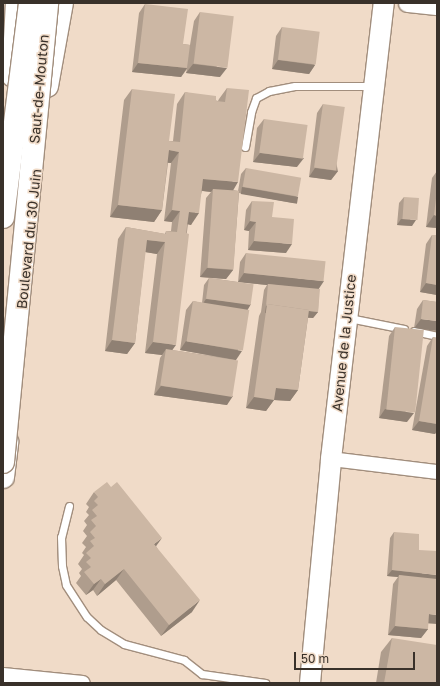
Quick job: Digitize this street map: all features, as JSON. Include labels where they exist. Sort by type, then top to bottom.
[{"type":"main road","points":[[3,179],[13,99],[14,30],[17,3]]},
{"type":"main road","name":"Saut-de-Mouton","points":[[3,217],[30,3]]},
{"type":"main road","name":"Saut-de-Mouton","points":[[3,462],[47,3]]},
{"type":"main road","name":"Boulevard du 30 Juin","points":[[3,477],[44,104],[62,3]]},
{"type":"main road","name":"Avenue de la Justice","points":[[310,683],[331,459],[384,3]]},
{"type":"main road","points":[[14,30],[22,10],[31,6],[51,10],[58,30]]},
{"type":"street","points":[[407,3],[437,6]]},
{"type":"street","points":[[331,459],[437,472]]},
{"type":"street","points":[[3,675],[83,683]]},
{"type":"lane","points":[[245,148],[251,112],[256,98],[269,91],[295,86],[374,86]]},
{"type":"lane","points":[[347,317],[437,336]]},
{"type":"lane","points":[[69,506],[61,537],[62,566],[66,585],[87,617],[101,630],[124,644],[184,660],[202,674],[265,683]]},
{"type":"building","points":[[145,4],[188,9],[183,44],[190,45],[187,68],[138,63]]},
{"type":"building","points":[[200,12],[234,16],[227,68],[194,64]]},
{"type":"building","points":[[282,27],[320,32],[316,64],[278,60]]},
{"type":"building","points":[[227,88],[249,90],[238,182],[203,179],[199,213],[189,212],[186,233],[189,234],[176,345],[153,342],[165,242],[147,240],[135,343],[112,340],[126,227],[166,234],[166,231],[177,232],[180,211],[172,210],[179,152],[169,150],[162,210],[118,205],[132,89],[175,94],[169,141],[180,142],[185,92],[216,96],[216,101],[225,102]]},
{"type":"building","points":[[323,104],[345,107],[336,170],[314,167]]},
{"type":"building","points":[[264,119],[308,125],[303,159],[259,153]]},
{"type":"building","points":[[246,168],[301,178],[298,196],[243,187]]},
{"type":"building","points":[[213,189],[239,191],[233,270],[207,268]]},
{"type":"building","points":[[437,190],[437,216],[434,215]]},
{"type":"building","points":[[404,197],[419,198],[417,220],[402,219]]},
{"type":"building","points":[[252,201],[274,202],[272,217],[294,219],[292,244],[254,241],[256,222],[250,221]]},
{"type":"building","points":[[432,235],[437,235],[437,285],[426,283]]},
{"type":"building","points":[[246,253],[326,261],[323,281],[244,273]]},
{"type":"building","points":[[209,278],[254,284],[251,305],[206,299]]},
{"type":"building","points":[[268,284],[320,289],[318,312],[267,304],[266,306]]},
{"type":"building","points":[[423,300],[437,302],[437,321],[421,319]]},
{"type":"building","points":[[193,301],[249,310],[243,350],[187,341]]},
{"type":"building","points":[[267,304],[309,310],[298,390],[276,388],[274,400],[254,397]]},
{"type":"building","points":[[395,327],[424,330],[415,413],[386,410]]},
{"type":"building","points":[[433,337],[437,338],[437,424],[419,421]]},
{"type":"building","points":[[166,349],[238,360],[232,397],[160,386]]},
{"type":"building","points":[[107,482],[111,487],[117,482],[162,538],[154,544],[200,600],[169,625],[124,569],[105,584],[101,579],[94,584],[84,572],[91,567],[86,562],[91,558],[86,553],[94,546],[90,541],[95,538],[90,532],[96,526],[91,520],[97,516],[92,510],[98,505],[94,501],[98,497],[94,492]]},
{"type":"building","points":[[394,532],[419,534],[419,550],[437,551],[437,575],[392,570]]},
{"type":"building","points":[[399,575],[437,579],[437,615],[429,614],[428,629],[395,626]]},
{"type":"building","points":[[392,638],[437,645],[437,683],[384,683]]}]
